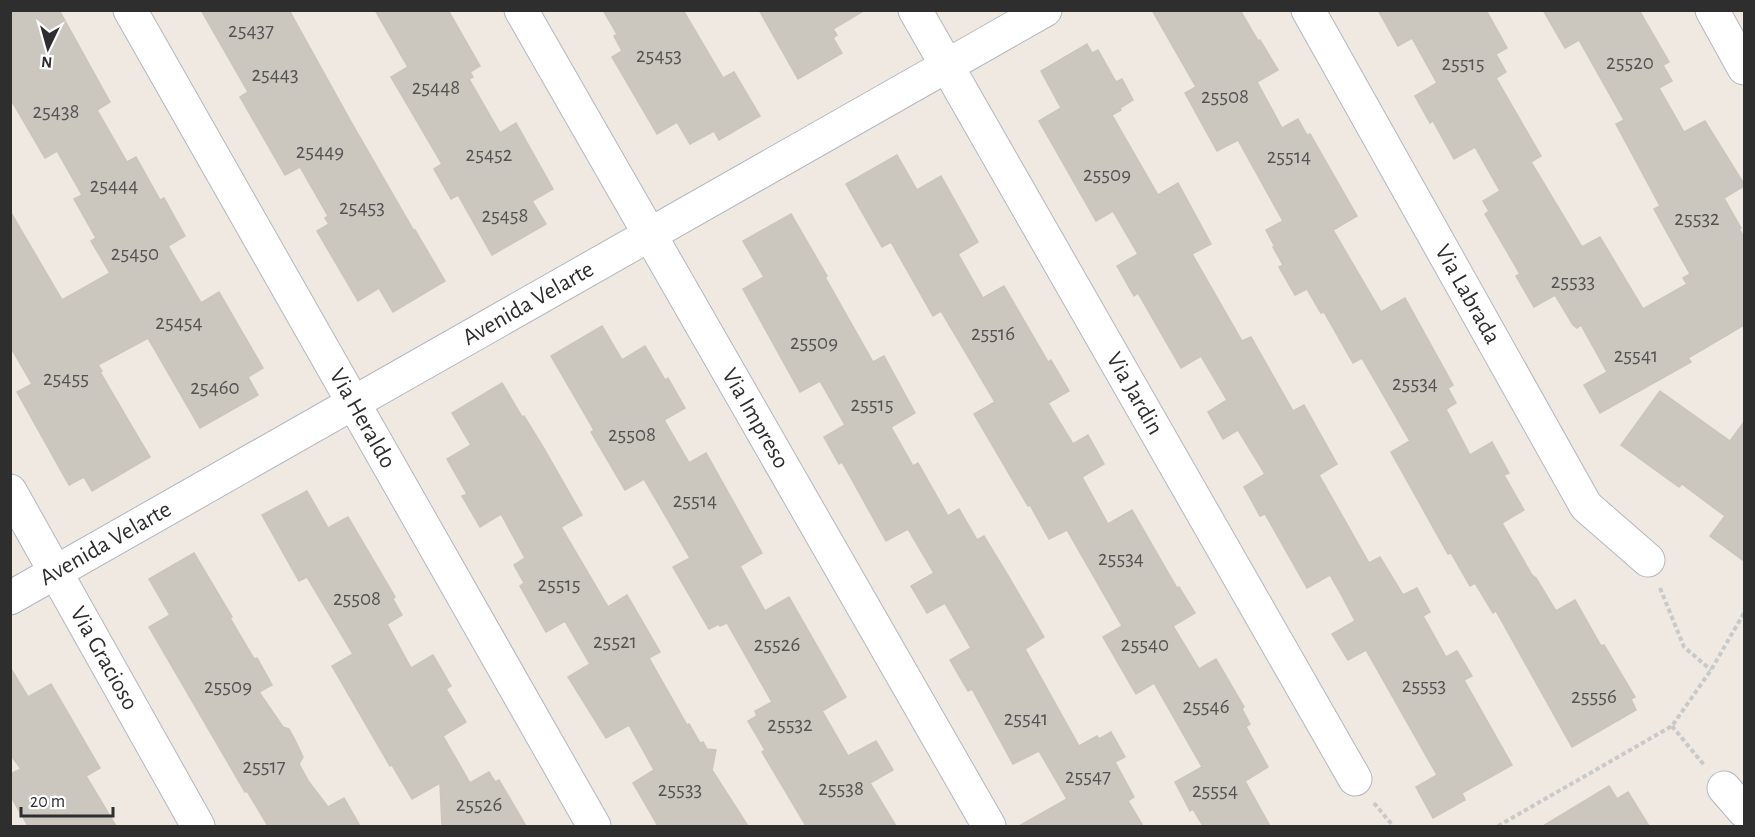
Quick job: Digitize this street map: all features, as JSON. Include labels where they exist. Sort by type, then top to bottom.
[{"type":"street","name":"Via Heraldo","points":[[130,10],[594,826]]},
{"type":"street","name":"Via Impreso","points":[[521,10],[989,826]]},
{"type":"street","name":"Via Jardin","points":[[915,10],[1355,779]]},
{"type":"street","name":"Avenida Velarte","points":[[10,598],[1045,10]]},
{"type":"street","name":"Via Labrada","points":[[1308,10],[1586,506],[1648,560]]},
{"type":"street","points":[[1712,10],[1744,68]]},
{"type":"street","name":"Via Gracioso","points":[[10,492],[198,826]]},
{"type":"path","points":[[1648,560],[1683,647],[1711,670]]},
{"type":"path","points":[[1498,826],[1672,726],[1711,670],[1744,613]]},
{"type":"path","points":[[1672,726],[1734,800]]},
{"type":"building","points":[[10,10],[59,10],[110,102],[97,110],[127,162],[136,157],[160,200],[164,198],[185,236],[168,246],[201,303],[219,292],[263,368],[248,377],[258,395],[200,428],[148,338],[98,365],[150,457],[92,491],[84,477],[69,485],[17,392],[32,384],[10,346],[10,211],[62,300],[110,273],[91,241],[96,238],[74,199],[82,195],[57,151],[45,158],[10,98]]},
{"type":"building","points":[[201,10],[289,10],[350,120],[445,281],[393,312],[379,288],[358,301],[317,231],[329,224],[325,218],[328,216],[300,167],[285,175],[240,97],[248,92]]},
{"type":"building","points":[[375,10],[448,10],[480,66],[470,72],[473,77],[469,79],[500,133],[516,123],[553,189],[532,201],[546,224],[492,255],[458,195],[451,199],[434,169],[442,164],[391,77],[408,67]]},
{"type":"building","points":[[603,10],[683,10],[723,78],[734,72],[760,116],[719,140],[714,131],[690,144],[677,122],[657,134],[612,57],[622,51],[614,36],[617,34]]},
{"type":"building","points":[[759,10],[865,10],[833,29],[837,35],[833,38],[842,53],[798,79]]},
{"type":"building","points":[[1152,10],[1240,10],[1278,70],[1257,82],[1282,128],[1298,119],[1307,135],[1310,134],[1357,216],[1333,230],[1381,312],[1405,298],[1453,385],[1448,388],[1456,403],[1446,409],[1470,455],[1492,442],[1509,473],[1504,475],[1524,510],[1502,523],[1556,611],[1575,600],[1601,646],[1604,645],[1635,697],[1631,699],[1636,710],[1572,747],[1496,611],[1493,613],[1475,583],[1470,586],[1451,553],[1448,554],[1391,452],[1410,441],[1362,358],[1353,363],[1324,312],[1321,313],[1307,289],[1295,295],[1279,267],[1283,265],[1266,230],[1283,221],[1238,140],[1217,151],[1185,93],[1196,87]]},
{"type":"building","points":[[1378,10],[1486,10],[1507,48],[1496,54],[1506,72],[1496,78],[1541,156],[1531,162],[1582,247],[1600,237],[1643,309],[1687,284],[1683,278],[1690,274],[1654,209],[1660,206],[1616,124],[1624,120],[1579,40],[1565,48],[1543,10],[1639,10],[1669,62],[1663,65],[1672,81],[1659,88],[1684,132],[1705,121],[1744,184],[1724,198],[1744,238],[1744,325],[1688,358],[1691,362],[1600,413],[1584,385],[1607,372],[1581,325],[1577,328],[1573,325],[1555,295],[1534,307],[1516,276],[1520,274],[1485,214],[1489,211],[1483,201],[1500,191],[1475,147],[1454,159],[1433,121],[1430,123],[1415,96],[1437,83],[1412,38],[1398,46]]},
{"type":"building","points":[[1087,44],[1092,53],[1098,50],[1116,82],[1122,79],[1133,100],[1112,115],[1158,195],[1178,183],[1211,244],[1192,254],[1242,341],[1251,337],[1293,411],[1304,405],[1337,464],[1319,475],[1369,563],[1380,557],[1403,595],[1417,588],[1430,612],[1423,616],[1446,657],[1457,651],[1472,676],[1464,680],[1512,765],[1462,793],[1465,800],[1433,818],[1416,787],[1437,775],[1366,650],[1348,660],[1332,634],[1355,621],[1342,596],[1330,575],[1307,588],[1265,514],[1260,516],[1244,487],[1265,474],[1238,430],[1223,439],[1208,412],[1227,400],[1201,356],[1181,368],[1138,293],[1134,296],[1117,266],[1138,254],[1113,211],[1096,221],[1039,121],[1061,108],[1041,71]]},
{"type":"building","points":[[897,155],[917,190],[941,176],[978,242],[958,254],[983,298],[1004,286],[1048,362],[1051,360],[1069,391],[1048,403],[1073,444],[1088,435],[1104,464],[1082,477],[1108,524],[1132,510],[1177,588],[1179,587],[1195,613],[1173,626],[1199,669],[1216,659],[1244,707],[1242,709],[1250,724],[1246,727],[1268,767],[1245,781],[1270,826],[1203,826],[1193,809],[1190,811],[1175,782],[1202,767],[1154,683],[1136,694],[1103,637],[1122,626],[1067,530],[1049,539],[974,414],[995,402],[941,311],[933,316],[891,242],[882,247],[846,184]]},
{"type":"building","points":[[791,214],[873,362],[884,356],[915,413],[891,427],[913,466],[918,463],[948,516],[959,509],[977,540],[984,536],[1010,579],[1044,637],[1025,649],[1079,746],[1097,736],[1099,739],[1111,732],[1125,757],[1115,762],[1134,797],[1128,801],[1143,826],[1019,826],[1067,799],[1039,751],[1013,764],[972,689],[968,691],[950,660],[971,648],[945,603],[927,613],[911,586],[934,573],[908,529],[886,541],[842,462],[839,464],[824,437],[845,425],[820,381],[800,392],[743,289],[764,277],[743,241]]},
{"type":"building","points":[[602,326],[622,360],[645,346],[665,380],[668,378],[685,408],[664,420],[689,463],[706,453],[762,553],[740,566],[765,611],[789,597],[846,697],[822,711],[848,756],[876,741],[893,770],[870,783],[896,826],[806,826],[762,752],[765,750],[748,721],[757,716],[755,711],[772,702],[727,623],[709,629],[673,567],[690,558],[644,479],[625,490],[591,432],[594,430],[551,356]]},
{"type":"building","points":[[502,383],[543,447],[582,515],[561,527],[608,607],[627,595],[660,652],[649,658],[687,725],[689,724],[700,743],[703,742],[707,749],[716,750],[712,770],[748,826],[658,826],[633,783],[654,770],[629,725],[606,738],[568,677],[590,664],[565,621],[546,632],[520,586],[524,583],[514,565],[525,558],[501,514],[480,527],[462,496],[467,494],[447,459],[471,445],[452,413]]},
{"type":"building","points":[[1660,391],[1730,441],[1744,422],[1744,561],[1710,536],[1725,516],[1682,484],[1679,487],[1621,445]]},
{"type":"building","points":[[307,491],[328,528],[348,517],[395,597],[393,599],[402,615],[387,624],[411,668],[433,655],[451,686],[446,689],[466,722],[443,736],[470,783],[489,772],[495,782],[499,780],[526,826],[442,826],[440,783],[412,799],[392,765],[390,766],[332,666],[353,654],[307,577],[299,581],[262,515]]},
{"type":"building","points":[[194,553],[254,659],[257,658],[272,685],[259,692],[283,727],[289,729],[303,757],[299,764],[309,782],[328,807],[344,798],[360,826],[268,826],[247,791],[245,792],[149,627],[170,615],[149,579]]},
{"type":"building","points":[[10,667],[28,697],[51,684],[100,768],[86,776],[116,826],[28,826],[10,795],[10,774],[21,769],[10,754]]},
{"type":"building","points":[[1609,786],[1617,799],[1628,792],[1649,826],[1543,826]]}]
